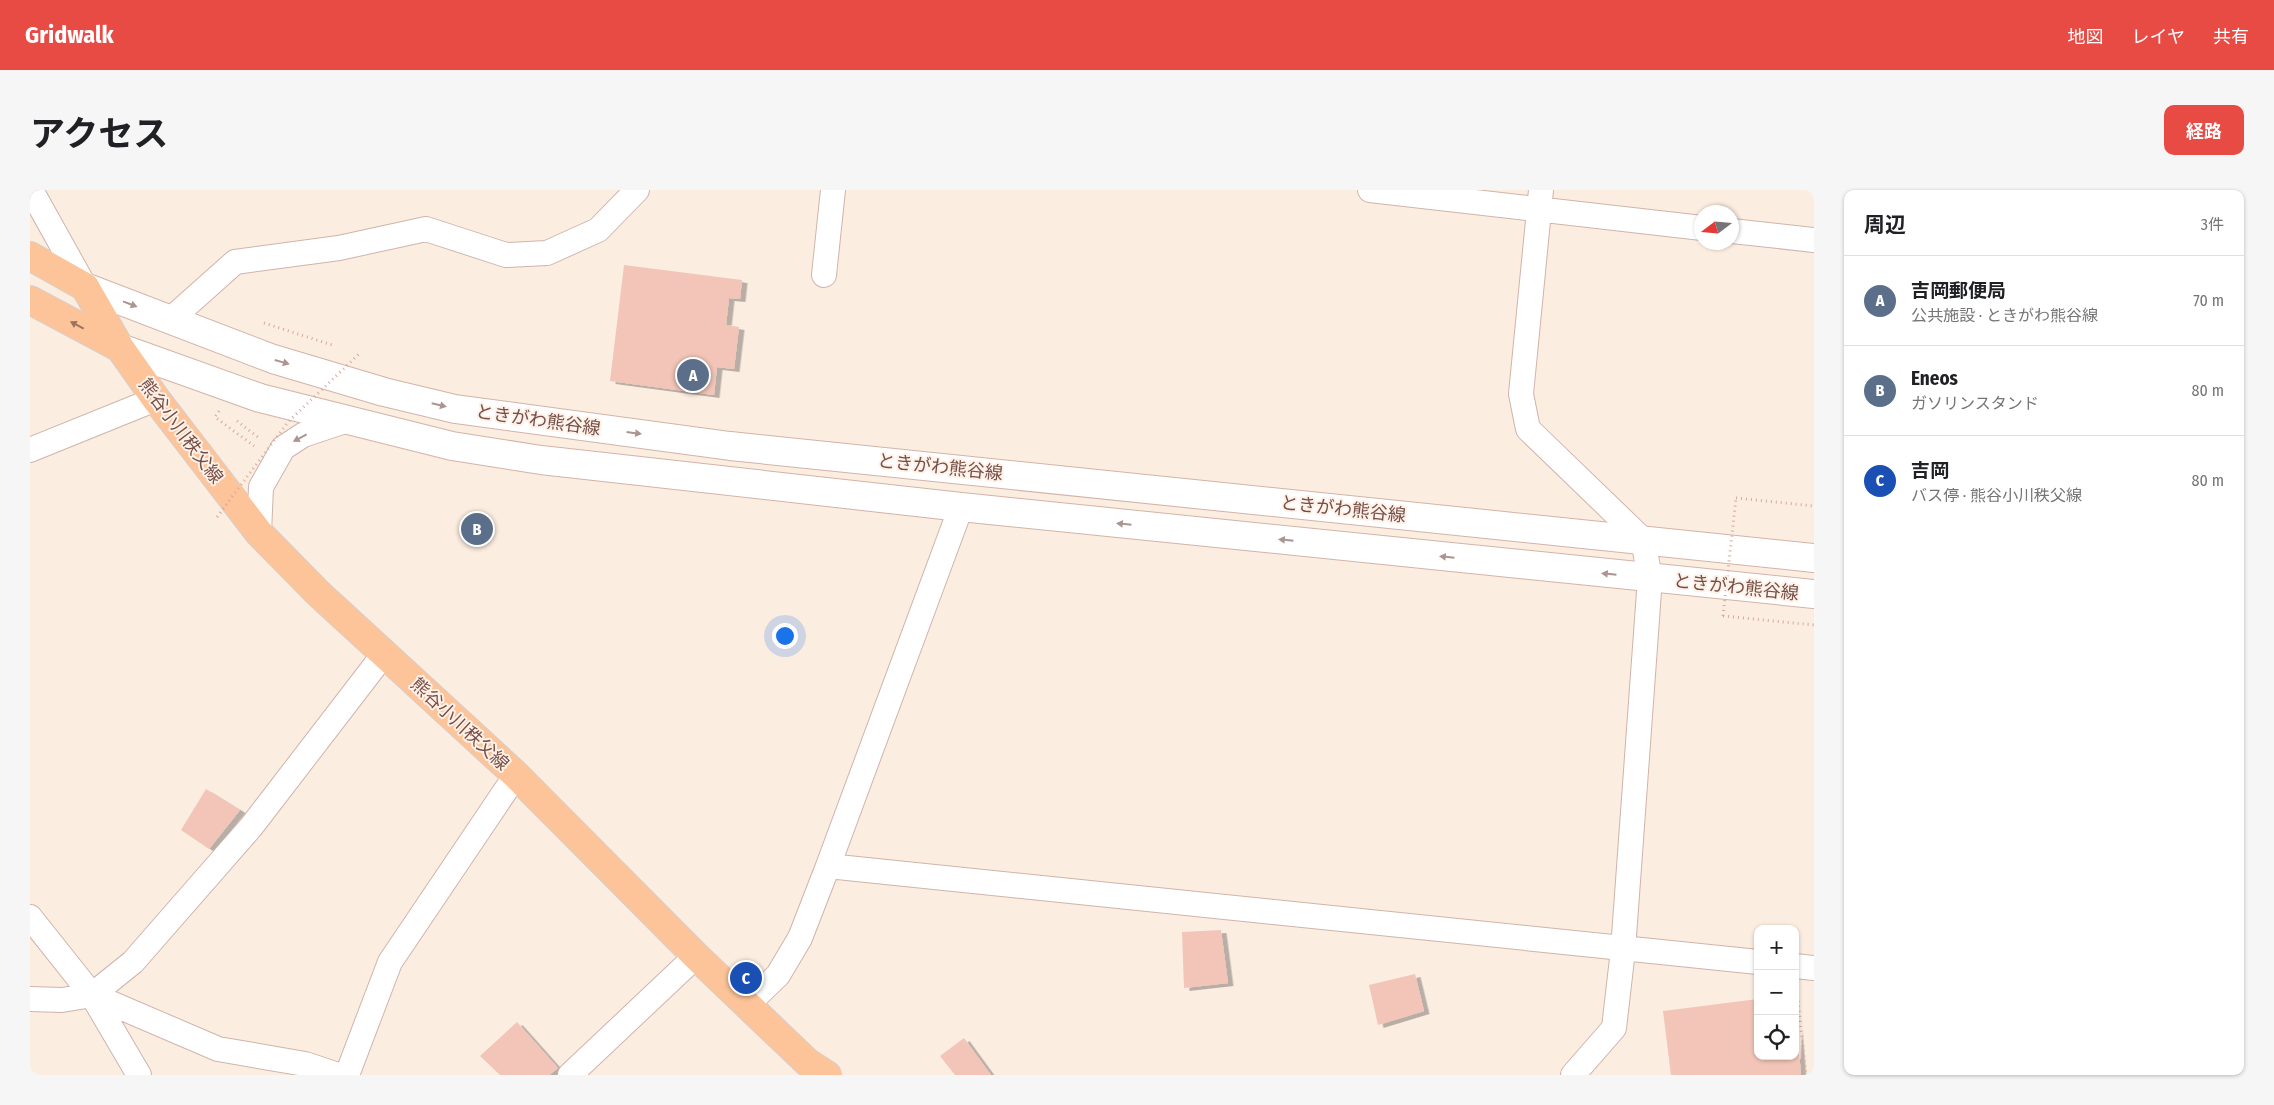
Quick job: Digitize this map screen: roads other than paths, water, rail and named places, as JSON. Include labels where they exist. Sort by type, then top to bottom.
[{"type":"main road","points":[[30,256],[85,287]]},
{"type":"main road","name":"ときがわ熊谷線","points":[[85,287],[273,359],[384,392],[455,409],[730,446],[1814,558]]},
{"type":"main road","name":"熊谷小川秩父線","points":[[85,287],[120,348],[156,399],[259,533],[318,593],[516,776],[696,956],[748,1004],[811,1071]]},
{"type":"main road","name":"熊谷小川秩父線","points":[[30,300],[120,348]]},
{"type":"main road","name":"ときがわ熊谷線","points":[[120,348],[260,398],[345,421],[452,446],[541,460],[961,507],[1814,594]]},
{"type":"street","points":[[31,190],[85,287]]},
{"type":"street","points":[[170,320],[235,262],[339,248],[426,229],[506,255],[547,253],[598,230],[637,190]]},
{"type":"street","points":[[824,274],[833,190]]},
{"type":"street","points":[[1370,190],[1540,199],[1694,227]]},
{"type":"street","points":[[1540,199],[1521,394],[1528,429],[1642,540],[1650,578],[1623,950],[1614,1028],[1573,1075]]},
{"type":"street","points":[[1739,232],[1814,240]]},
{"type":"street","points":[[30,450],[156,399]]},
{"type":"street","points":[[259,533],[261,487],[283,448],[303,436],[345,421]]},
{"type":"street","points":[[748,1004],[778,975],[800,938],[961,507]]},
{"type":"street","points":[[30,999],[62,1000],[92,995],[133,962],[244,834],[384,654]]},
{"type":"street","points":[[347,1075],[390,962],[516,776]]},
{"type":"street","points":[[828,866],[1623,950],[1754,962]]},
{"type":"street","points":[[30,917],[92,995],[139,1075]]},
{"type":"street","points":[[570,1075],[696,956]]},
{"type":"street","points":[[1799,966],[1814,968]]},
{"type":"street","points":[[92,995],[218,1049],[305,1064],[338,1075]]},
{"type":"place","name":"吉岡郵便局","points":[[693,375]]},
{"type":"place","name":"Eneos","points":[[477,529]]},
{"type":"place","name":"吉岡","points":[[746,978]]}]
